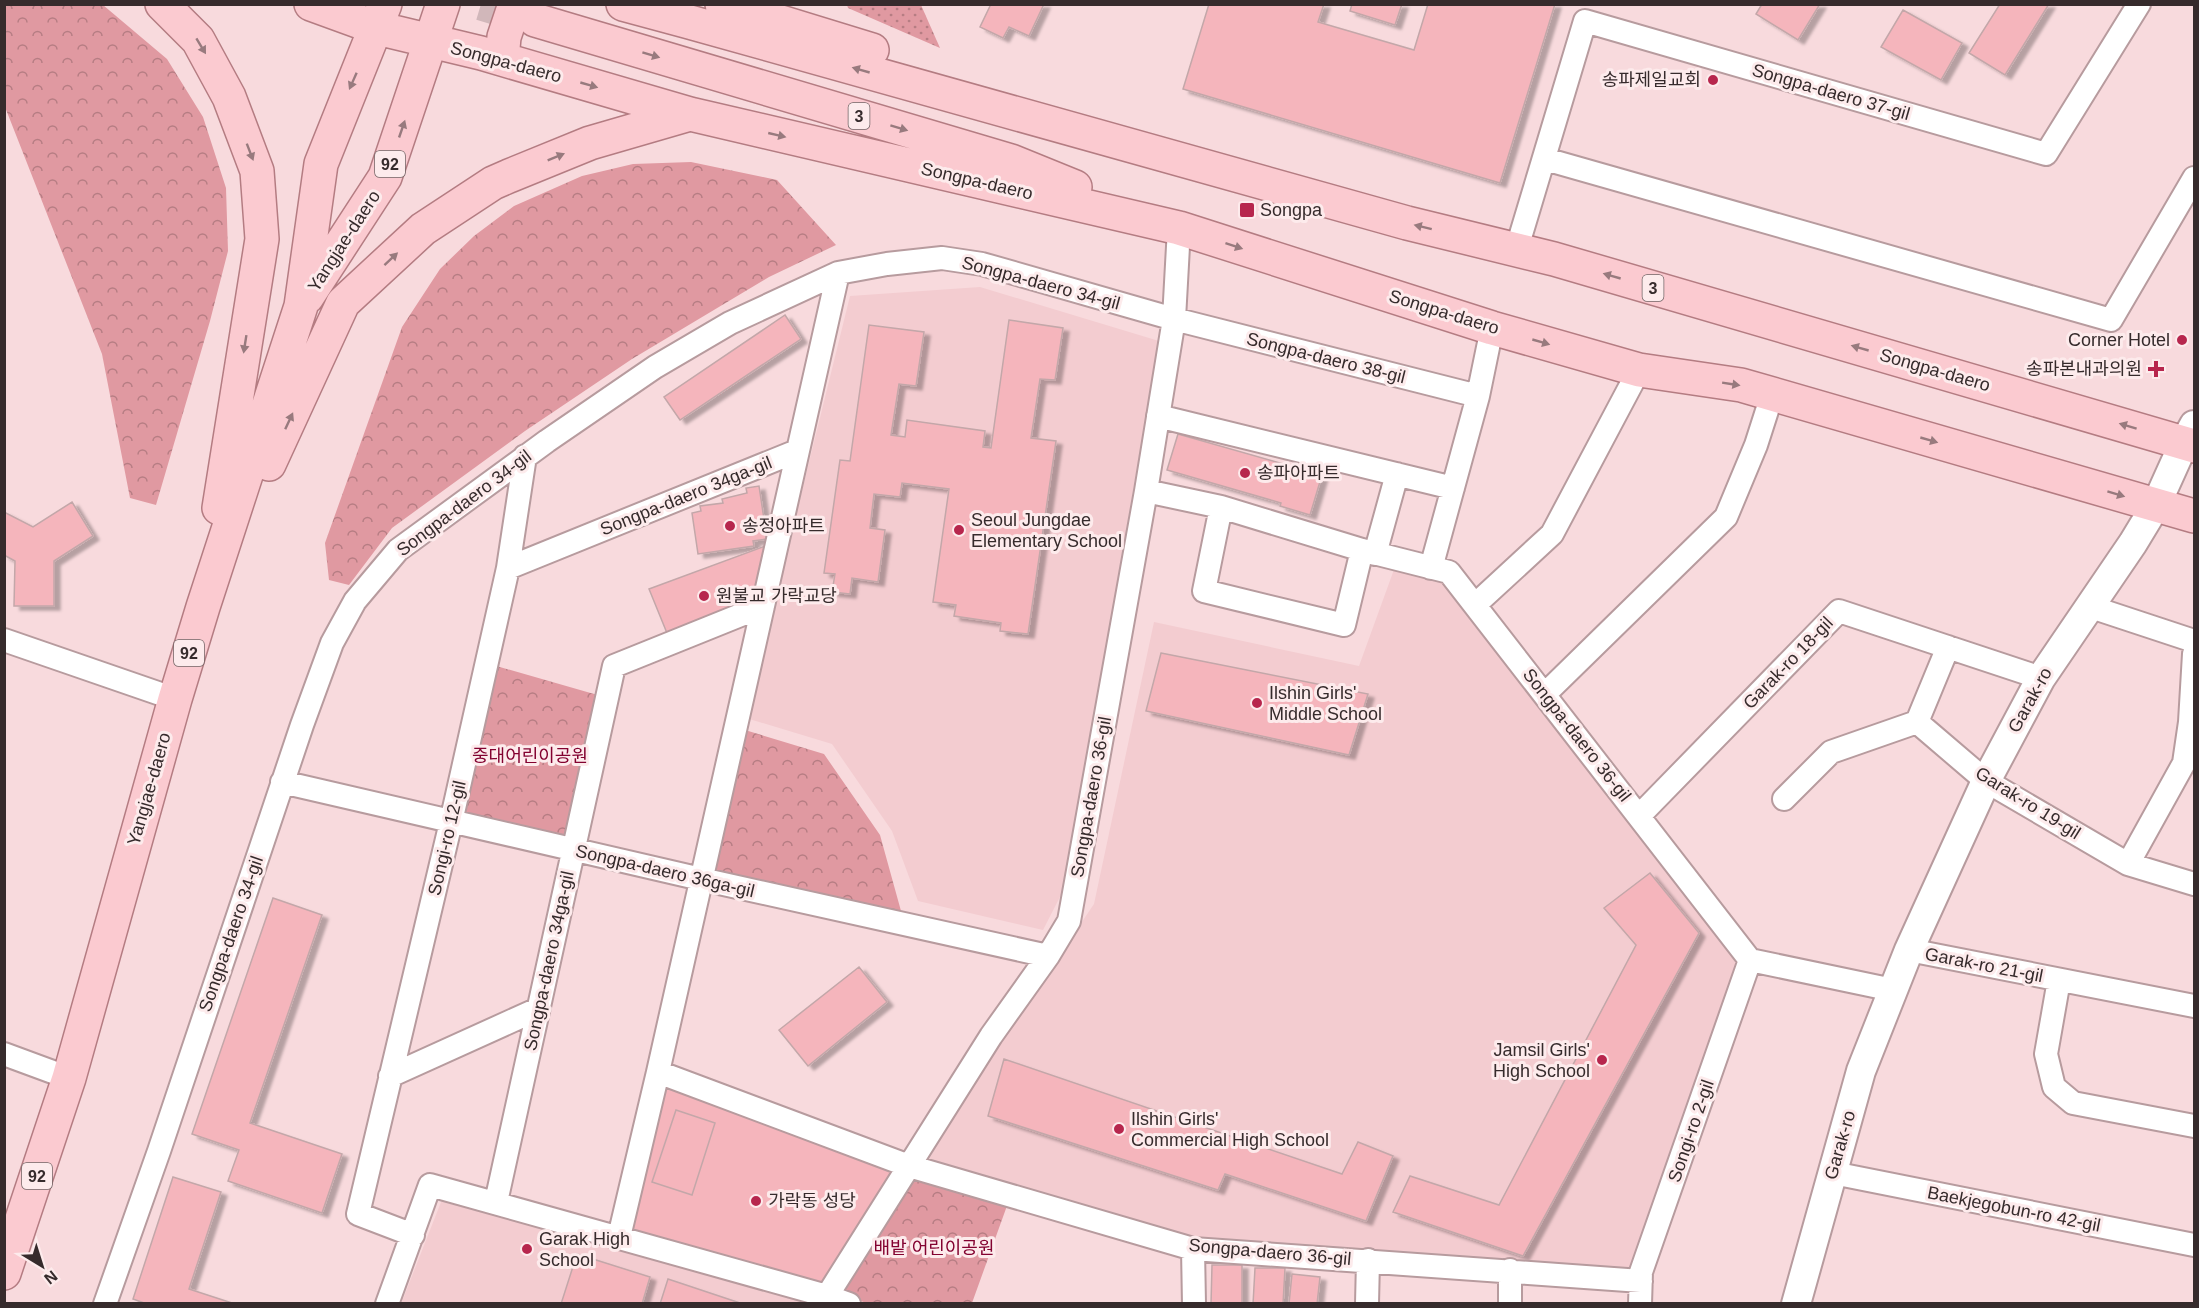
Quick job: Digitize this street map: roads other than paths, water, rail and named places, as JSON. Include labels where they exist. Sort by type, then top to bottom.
[{"type":"main road","points":[[162,4],[198,40],[229,97],[257,171],[262,239],[202,607]]},
{"type":"main road","name":"Songpa-daero","points":[[311,4],[381,16],[431,42],[502,59],[690,114],[1179,228],[1492,328],[1639,370],[1741,386],[2194,516]]},
{"type":"main road","name":"Yangjae-daero","points":[[302,306],[385,177],[443,4]]},
{"type":"main road","name":"3","points":[[623,4],[1120,143]]},
{"type":"main road","points":[[722,4],[1070,111],[1120,143]]},
{"type":"main road","points":[[774,4],[836,39]]},
{"type":"main road","points":[[502,59],[504,37],[525,12]]},
{"type":"main road","name":"3","points":[[525,12],[1011,161],[1179,228]]},
{"type":"main road","name":"Yangjae-daero","points":[[4,1273],[69,1078],[202,607],[302,306],[321,164],[349,90],[381,16]]},
{"type":"main road","points":[[202,607],[343,303],[423,229],[493,183],[590,143],[690,114]]},
{"type":"main road","name":"Songpa-daero","points":[[1120,143],[1407,223],[1554,259],[2191,438]]},
{"type":"street","name":"Songpa-daero 37-gil","points":[[1516,251],[1585,21],[2046,154],[2139,4]]},
{"type":"street","points":[[1545,159],[2111,320],[2194,178]]},
{"type":"street","name":"Songpa-daero 36-gil","points":[[826,1300],[991,1036],[1070,921],[1174,319],[1179,228]]},
{"type":"street","name":"Songpa-daero 34-gil","points":[[105,1304],[159,1151],[282,783],[332,643],[355,601],[398,549],[525,456],[655,367],[730,323],[838,273],[887,264],[942,258],[982,264],[1174,319]]},
{"type":"street","name":"Songpa-daero 34ga-gil","points":[[618,1237],[658,1072],[838,273]]},
{"type":"street","name":"Songpa-daero 38-gil","points":[[1174,319],[1478,396]]},
{"type":"street","points":[[1431,568],[1478,396],[1492,328]]},
{"type":"street","points":[[1476,604],[1552,534],[1639,370]]},
{"type":"street","points":[[1545,694],[1726,517],[1756,445],[1772,395]]},
{"type":"street","points":[[1158,416],[1453,488]]},
{"type":"street","name":"Garak-ro","points":[[1796,1303],[1861,1071],[1909,950],[1986,781],[2041,678],[2133,543],[2156,506],[2191,438]]},
{"type":"street","name":"Songpa-daero 34ga-gil","points":[[508,568],[797,451]]},
{"type":"street","name":"Songi-ro 12-gil","points":[[413,1235],[358,1214],[451,822],[508,568],[525,456]]},
{"type":"street","points":[[1221,507],[1204,591],[1344,625],[1397,474]]},
{"type":"street","name":"Songpa-daero 36-gil","points":[[1146,491],[1221,507],[1369,552],[1449,572],[1750,960]]},
{"type":"street","name":"Songpa-daero 34ga-gil","points":[[496,1202],[614,666],[763,606]]},
{"type":"street","points":[[2088,606],[2194,641]]},
{"type":"street","name":"Garak-ro 18-gil","points":[[1639,816],[1839,611],[2041,678]]},
{"type":"street","points":[[4,640],[175,699]]},
{"type":"street","points":[[1784,799],[1831,752],[1917,722],[1948,647]]},
{"type":"street","points":[[2128,864],[2189,766],[2194,654]]},
{"type":"street","name":"Garak-ro 19-gil","points":[[1917,722],[1986,781],[2128,864],[2194,884]]},
{"type":"street","name":"Songpa-daero 36ga-gil","points":[[282,783],[1048,956]]},
{"type":"street","name":"Garak-ro 21-gil","points":[[1909,950],[2194,1006]]},
{"type":"street","points":[[1750,960],[1893,990]]},
{"type":"street","name":"Songi-ro 2-gil","points":[[1640,1292],[1641,1272],[1750,960]]},
{"type":"street","name":"Garak-ro 21-gil","points":[[2059,980],[2046,1054],[2054,1087],[2073,1103],[2194,1126]]},
{"type":"street","points":[[390,1076],[538,1009]]},
{"type":"street","points":[[4,1054],[69,1078]]},
{"type":"street","name":"Songpa-daero 36-gil","points":[[658,1072],[909,1166],[1193,1249],[1510,1270],[1640,1292]]},
{"type":"street","name":"Baekjegobun-ro 42-gil","points":[[1833,1173],[2194,1245]]},
{"type":"street","points":[[387,1304],[430,1185],[618,1237],[826,1300],[849,1304]]},
{"type":"street","points":[[1193,1249],[1194,1304]]},
{"type":"street","points":[[1367,1304],[1368,1260]]},
{"type":"street","points":[[1509,1304],[1510,1270]]},
{"type":"tunnel","points":[[481,4],[535,20]]},
{"type":"place","name":"송파제일교회","points":[[1713,80]]},
{"type":"place","name":"Songpa","points":[[1247,210]]},
{"type":"place","name":"Corner Hotel","points":[[2182,340]]},
{"type":"place","name":"송파본내과의원","points":[[2156,369]]},
{"type":"place","name":"송파아파트","points":[[1245,473]]},
{"type":"place","name":"송정아파트","points":[[730,526]]},
{"type":"place","name":"Seoul Jungdae Elementary School","points":[[959,530]]},
{"type":"place","name":"원불교 가락교당","points":[[704,596]]},
{"type":"place","name":"Ilshin Girls' Middle School","points":[[1257,703]]},
{"type":"place","name":"Jamsil Girls' High School","points":[[1602,1060]]},
{"type":"place","name":"Ilshin Girls' Commercial High School","points":[[1119,1129]]},
{"type":"place","name":"가락동 성당","points":[[756,1201]]},
{"type":"place","name":"Garak High School","points":[[527,1249]]},
{"type":"park label","name":"중대어린이공원","points":[[530,756]]},
{"type":"park label","name":"배밭 어린이공원","points":[[934,1248]]}]
